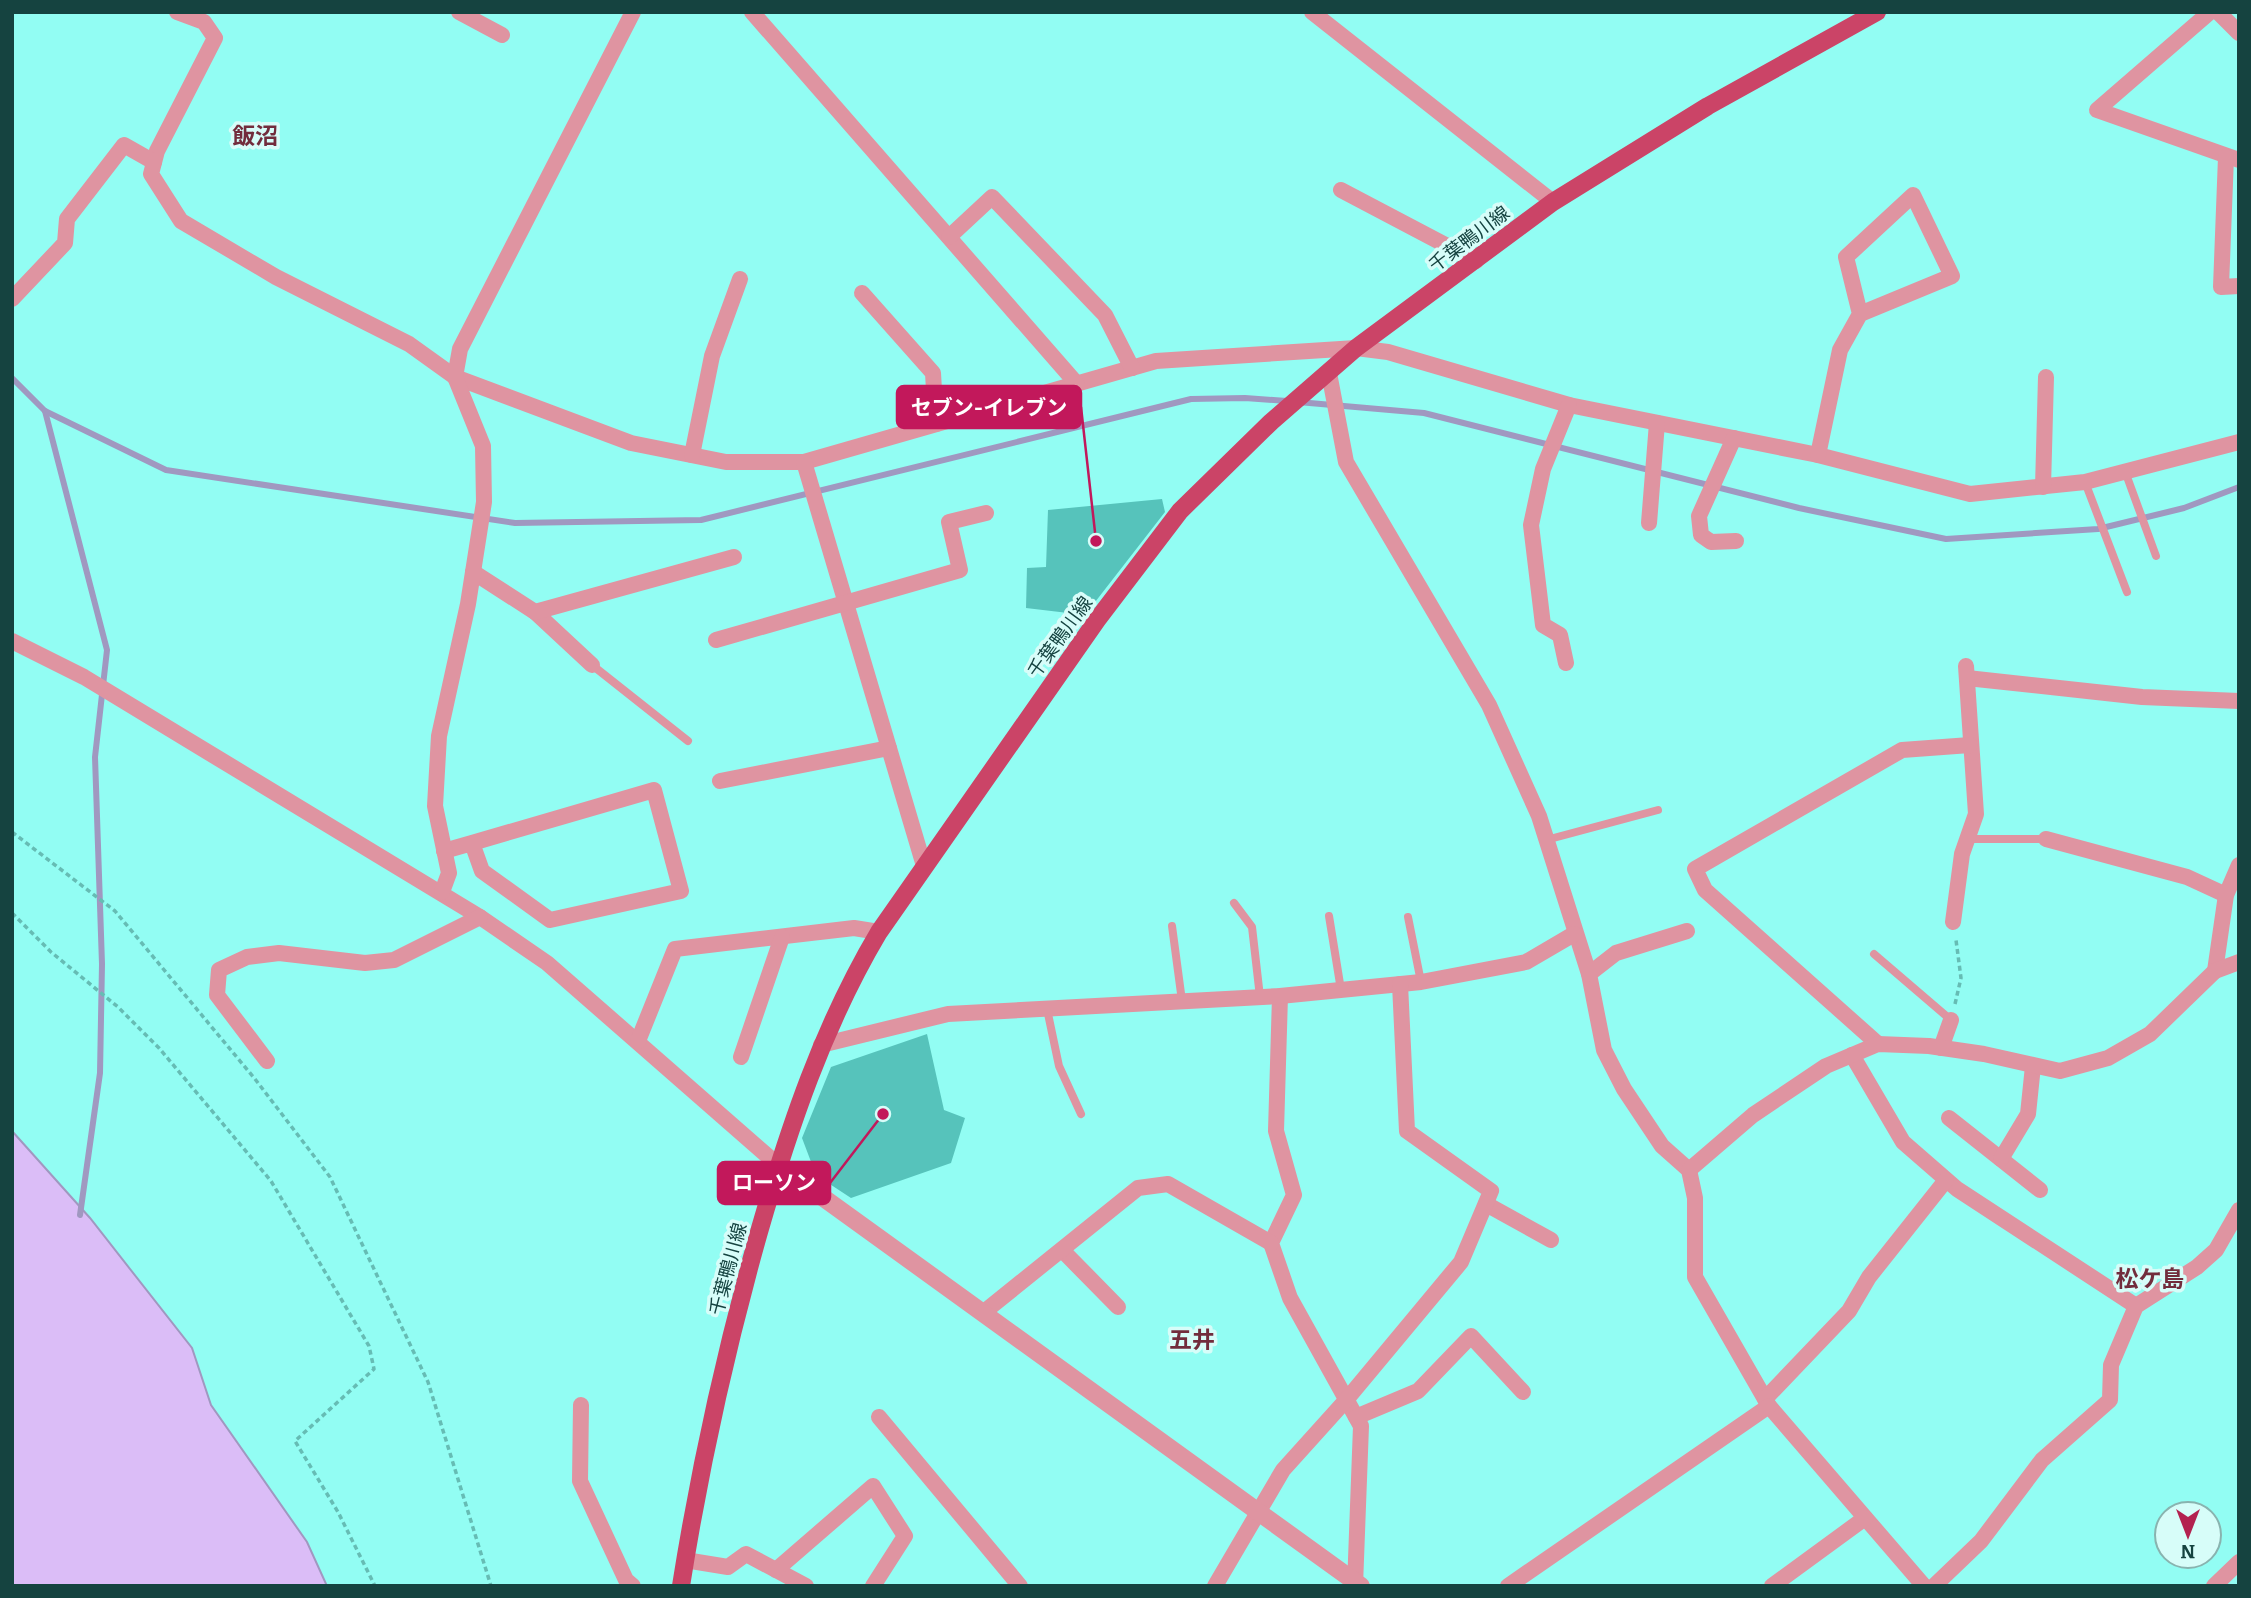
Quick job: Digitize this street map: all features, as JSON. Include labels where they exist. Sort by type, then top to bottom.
[{"type":"main road","name":"千葉鴨川線","points":[[681,1586],[699,1475],[736,1318],[778,1166],[821,1045],[847,985],[879,932],[1097,620],[1181,511],[1271,422],[1356,348],[1553,202],[1708,106],[1877,12]]},
{"type":"street","points":[[177,12],[207,17],[215,38],[154,162],[151,174],[181,221],[276,276],[409,344],[455,377],[631,443],[726,462],[804,462],[1156,361],[1356,348],[1388,352],[1569,405],[1818,455],[1970,494],[2085,482],[2126,474],[2239,442]]},
{"type":"street","points":[[458,12],[502,35]]},
{"type":"street","points":[[442,892],[449,873],[435,806],[439,736],[473,572],[484,502],[483,446],[455,377],[460,349],[633,12]]},
{"type":"street","points":[[752,12],[1077,384]]},
{"type":"street","points":[[1312,12],[1553,202]]},
{"type":"street","points":[[2210,12],[2097,110],[2232,159],[2221,287],[2239,286]]},
{"type":"street","points":[[2218,12],[2239,33]]},
{"type":"street","points":[[12,299],[65,243],[67,219],[124,145],[154,162]]},
{"type":"street","points":[[1341,190],[1476,261]]},
{"type":"street","points":[[1818,455],[1840,350],[1860,314],[1952,276],[1913,195],[1846,257],[1860,314]]},
{"type":"street","points":[[949,237],[992,197],[1105,315],[1132,368]]},
{"type":"street","points":[[692,455],[712,356],[740,279]]},
{"type":"street","points":[[862,293],[933,373],[936,424]]},
{"type":"street","points":[[1329,373],[1346,462],[1489,705],[1539,816],[1574,934],[1589,974],[1604,1050],[1624,1089],[1662,1146],[1689,1170],[1695,1198],[1695,1278],[1767,1403],[1924,1586]]},
{"type":"street","points":[[2043,487],[2046,377]]},
{"type":"street","points":[[1566,663],[1560,635],[1543,625],[1531,525],[1543,469],[1569,405]]},
{"type":"street","points":[[1649,523],[1657,423]]},
{"type":"street","points":[[1734,438],[1699,516],[1701,535],[1711,542],[1736,541]]},
{"type":"street","points":[[804,462],[924,866]]},
{"type":"street","points":[[716,640],[960,570],[949,522],[986,513]]},
{"type":"street","points":[[535,612],[734,557]]},
{"type":"street","points":[[473,572],[535,612],[592,664]]},
{"type":"street","points":[[12,640],[85,677],[442,892],[547,963],[778,1166],[1260,1511],[1357,1584]]},
{"type":"street","points":[[1953,922],[1962,854],[1976,814],[1966,672],[2142,697],[2239,701]]},
{"type":"street","points":[[1878,1044],[1705,890],[1695,869],[1902,750],[1970,745]]},
{"type":"street","points":[[720,781],[889,748]]},
{"type":"street","points":[[444,851],[654,790],[681,891],[550,919],[482,871],[472,843]]},
{"type":"street","points":[[2046,839],[2187,877],[2226,895]]},
{"type":"street","points":[[2215,971],[2226,895],[2239,865]]},
{"type":"street","points":[[267,1060],[217,995],[219,970],[247,957],[279,953],[365,963],[394,960],[480,917]]},
{"type":"street","points":[[638,1041],[675,949],[855,928],[879,932]]},
{"type":"street","points":[[1589,974],[1616,953],[1687,931]]},
{"type":"street","points":[[821,1045],[948,1014],[1280,996],[1421,982],[1526,962],[1574,934]]},
{"type":"street","points":[[741,1057],[782,937]]},
{"type":"street","points":[[1689,1170],[1753,1115],[1826,1066],[1878,1044],[1941,1048],[2060,1070],[2108,1058],[2150,1034],[2215,971],[2239,961]]},
{"type":"street","points":[[1214,1586],[1283,1470],[1347,1399],[1461,1262],[1492,1191],[1407,1131],[1400,984]]},
{"type":"street","points":[[1272,1243],[1294,1195],[1276,1131],[1280,996]]},
{"type":"street","points":[[1941,1048],[1951,1020]]},
{"type":"street","points":[[1852,1055],[1903,1142],[1946,1180],[2136,1307]]},
{"type":"street","points":[[2001,1159],[2028,1114],[2033,1066]]},
{"type":"street","points":[[1949,1118],[2040,1190]]},
{"type":"street","points":[[1508,1586],[1767,1403],[1849,1311],[1869,1277],[1946,1180]]},
{"type":"street","points":[[984,1312],[1131,1192],[1168,1184],[1272,1243],[1290,1298],[1361,1426],[1357,1584]]},
{"type":"street","points":[[1486,1204],[1551,1240]]},
{"type":"street","points":[[1934,1586],[1981,1541],[2042,1460],[2110,1400],[2111,1365],[2136,1307],[2197,1267],[2216,1250],[2239,1210]]},
{"type":"street","points":[[1062,1250],[1118,1307]]},
{"type":"street","points":[[1356,1417],[1418,1391],[1471,1336],[1523,1392]]},
{"type":"street","points":[[581,1405],[580,1481],[626,1580],[633,1586]]},
{"type":"street","points":[[878,1417],[1020,1586]]},
{"type":"street","points":[[776,1570],[873,1486],[905,1536],[873,1586]]},
{"type":"street","points":[[1772,1586],[1865,1518]]},
{"type":"street","points":[[685,1560],[728,1567],[746,1555],[806,1586]]},
{"type":"street","points":[[2214,1586],[2239,1562]]},
{"type":"lane","points":[[2126,474],[2156,556]]},
{"type":"lane","points":[[2085,482],[2127,592]]},
{"type":"lane","points":[[592,664],[688,741]]},
{"type":"lane","points":[[1546,840],[1658,810]]},
{"type":"lane","points":[[1967,839],[2046,839]]},
{"type":"lane","points":[[1234,903],[1252,926],[1260,997]]},
{"type":"lane","points":[[1329,916],[1341,990]]},
{"type":"lane","points":[[1408,917],[1421,982]]},
{"type":"lane","points":[[1172,926],[1182,1001]]},
{"type":"lane","points":[[1874,954],[1951,1020]]},
{"type":"lane","points":[[1047,1009],[1059,1066],[1081,1114]]},
{"type":"path","points":[[12,832],[115,911],[255,1079],[330,1177],[429,1382],[491,1586]]},
{"type":"path","points":[[12,913],[51,952],[118,1007],[159,1048],[271,1181],[369,1346],[374,1369],[295,1441],[338,1512],[375,1586]]},
{"type":"path","points":[[1951,1020],[1961,978],[1953,922]]},
{"type":"shaded area","points":[[12,1131],[90,1218],[192,1348],[211,1405],[307,1542],[327,1586],[12,1586]]},
{"type":"building","points":[[1162,499],[1165,512],[1085,615],[1026,608],[1027,568],[1046,567],[1048,510]]},
{"type":"building","points":[[927,1034],[944,1110],[965,1118],[951,1163],[851,1198],[816,1175],[802,1138],[831,1067]]},
{"type":"waterway","points":[[12,378],[45,411],[166,470],[515,523],[701,520],[1191,399],[1245,398],[1287,401]]},
{"type":"waterway","points":[[1298,402],[1424,413],[1799,508],[1946,539],[2098,529],[2184,508],[2239,487]]},
{"type":"waterway","points":[[45,411],[107,650],[95,757],[102,964],[100,1073],[80,1215]]},
{"type":"place","name":"セブン-イレブン","points":[[1096,541]]},
{"type":"place","name":"ローソン","points":[[883,1114]]},
{"type":"district","name":"飯沼","points":[[255,136]]},
{"type":"district","name":"松ケ島","points":[[2150,1279]]},
{"type":"district","name":"五井","points":[[1192,1340]]}]
